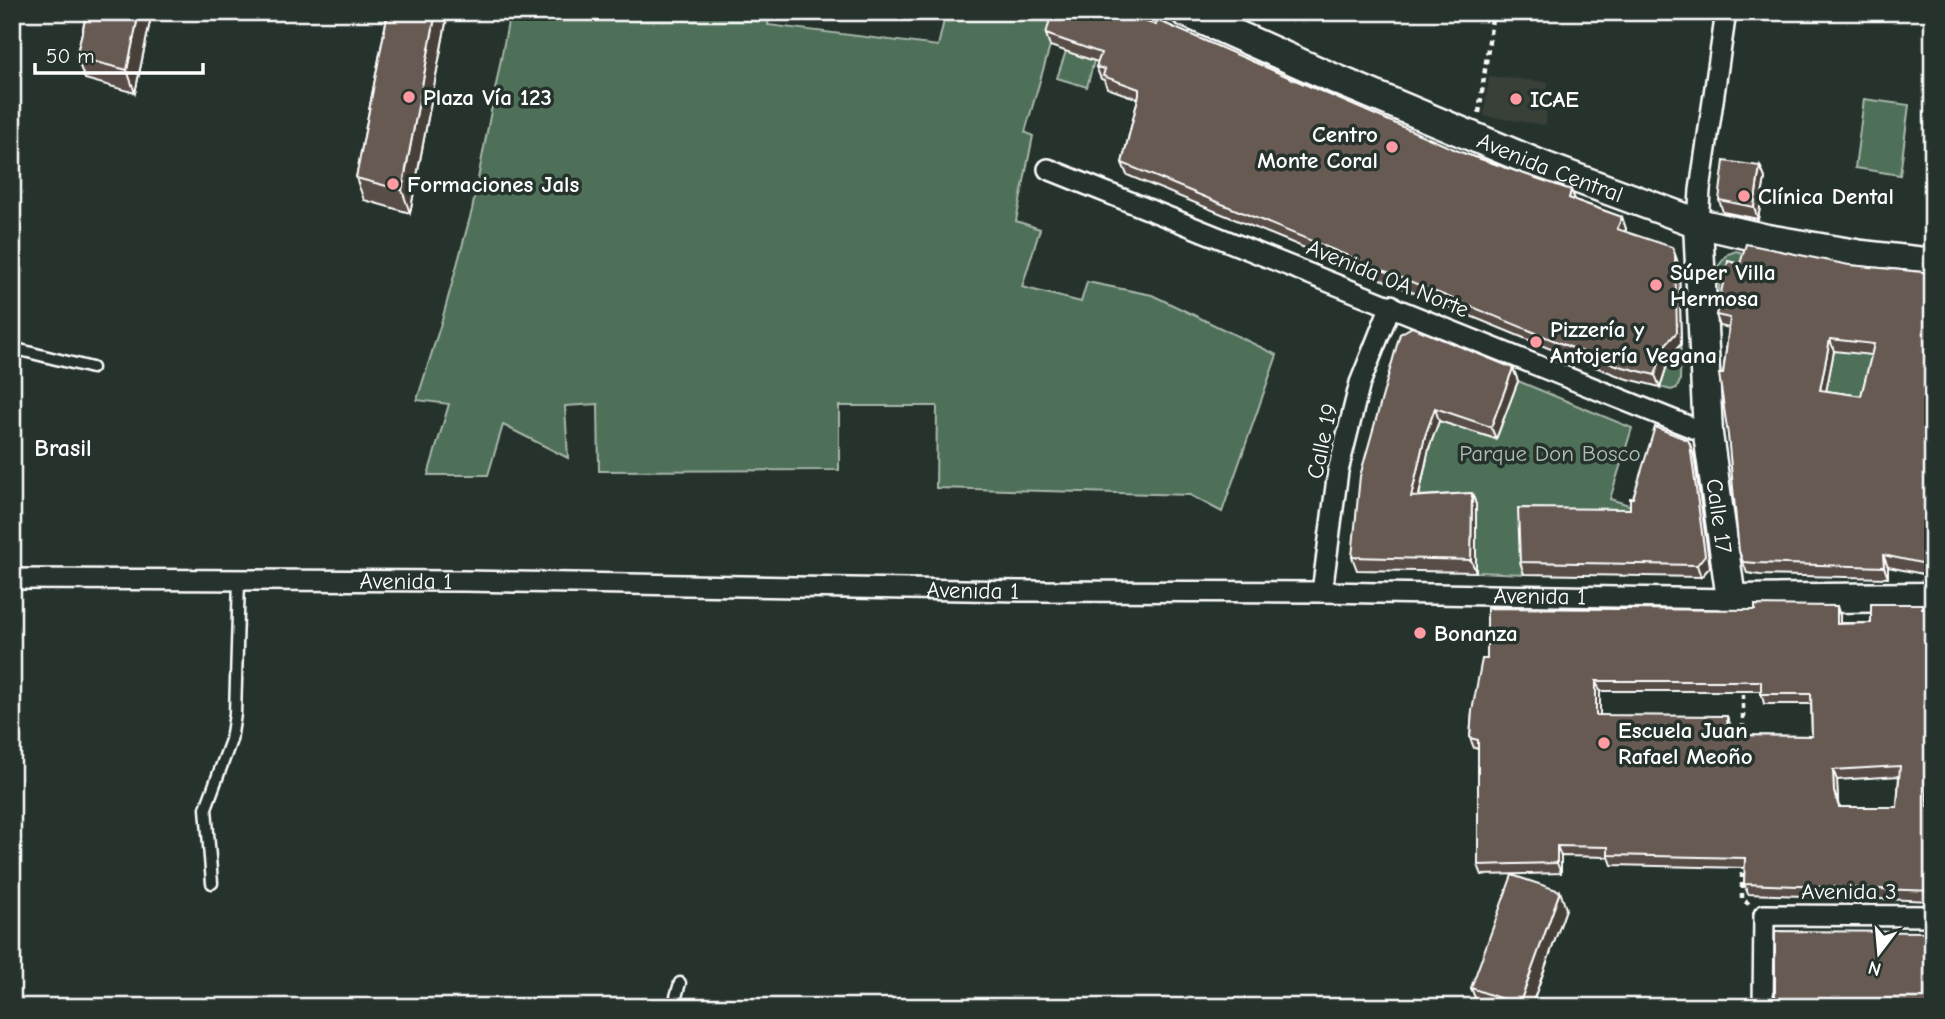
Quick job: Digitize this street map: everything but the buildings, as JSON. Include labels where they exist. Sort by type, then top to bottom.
[{"type":"main road","name":"Avenida Central","points":[[1185,12],[1333,78],[1543,166],[1698,223],[1767,239],[1862,255],[1933,263]]},
{"type":"main road","name":"Calle 17","points":[[1698,223],[1708,434],[1731,599]]},
{"type":"main road","name":"Avenida 1","points":[[1731,599],[1933,597]]},
{"type":"street","name":"Calle 17","points":[[1698,223],[1700,190],[1726,12]]},
{"type":"street","name":"Avenida 0A Norte","points":[[1048,169],[1708,434]]},
{"type":"street","name":"Calle 19","points":[[1322,592],[1338,471],[1360,383],[1391,305]]},
{"type":"street","name":"Avenida 1","points":[[12,579],[478,581],[1019,591],[1322,592],[1731,599]]},
{"type":"street","name":"Avenida 3","points":[[1764,915],[1933,916]]},
{"type":"street","points":[[1763,1007],[1764,915]]},
{"type":"lane","points":[[12,348],[92,368]]},
{"type":"lane","points":[[212,883],[206,808],[228,751],[235,714],[239,580]]},
{"type":"lane","points":[[673,1007],[680,983]]},
{"type":"path","points":[[1476,138],[1493,12]]},
{"type":"path","points":[[1743,681],[1743,749]]},
{"type":"path","points":[[1742,858],[1742,899],[1764,915]]},
{"type":"shaded area","name":"ICAE","points":[[1489,76],[1548,82],[1546,125],[1484,116]]},
{"type":"green space","points":[[510,12],[770,12],[768,25],[938,46],[946,12],[1060,12],[1025,132],[1033,136],[1016,221],[1040,229],[1022,287],[1081,302],[1087,282],[1152,295],[1277,355],[1222,512],[1190,495],[936,488],[937,406],[839,406],[839,470],[599,471],[598,404],[565,406],[568,458],[503,425],[488,475],[428,475],[449,404],[417,400],[472,210]]},
{"type":"green space","points":[[1066,51],[1094,61],[1087,87],[1057,78]]},
{"type":"green space","points":[[1864,99],[1909,105],[1900,175],[1855,168]]},
{"type":"green space","points":[[1736,251],[1750,255],[1719,327],[1719,265],[1728,254]]},
{"type":"green space","points":[[1806,322],[1839,351],[1896,358],[1857,439],[1824,402]]},
{"type":"green space","points":[[1675,329],[1681,332],[1680,381],[1677,388],[1671,390],[1660,387]]},
{"type":"green space","name":"Parque Don Bosco","points":[[1518,381],[1632,428],[1610,499],[1632,506],[1675,509],[1523,520],[1524,574],[1476,572],[1416,510],[1429,449],[1439,421],[1496,439]]},
{"type":"place","name":"Plaza Vía 123","points":[[409,97]]},
{"type":"place","name":"ICAE","points":[[1516,99]]},
{"type":"place","name":"Centro Monte Coral","points":[[1392,147]]},
{"type":"place","name":"Formaciones Jals","points":[[393,184]]},
{"type":"place","name":"Clínica Dental","points":[[1744,196]]},
{"type":"place","name":"Súper Villa Hermosa","points":[[1656,285]]},
{"type":"place","name":"Pizzería y Antojería Vegana","points":[[1536,342]]},
{"type":"place","name":"Bonanza","points":[[1420,633]]},
{"type":"place","name":"Escuela Juan Rafael Meoño","points":[[1604,743]]},
{"type":"district","name":"Brasil","points":[[63,448]]}]
